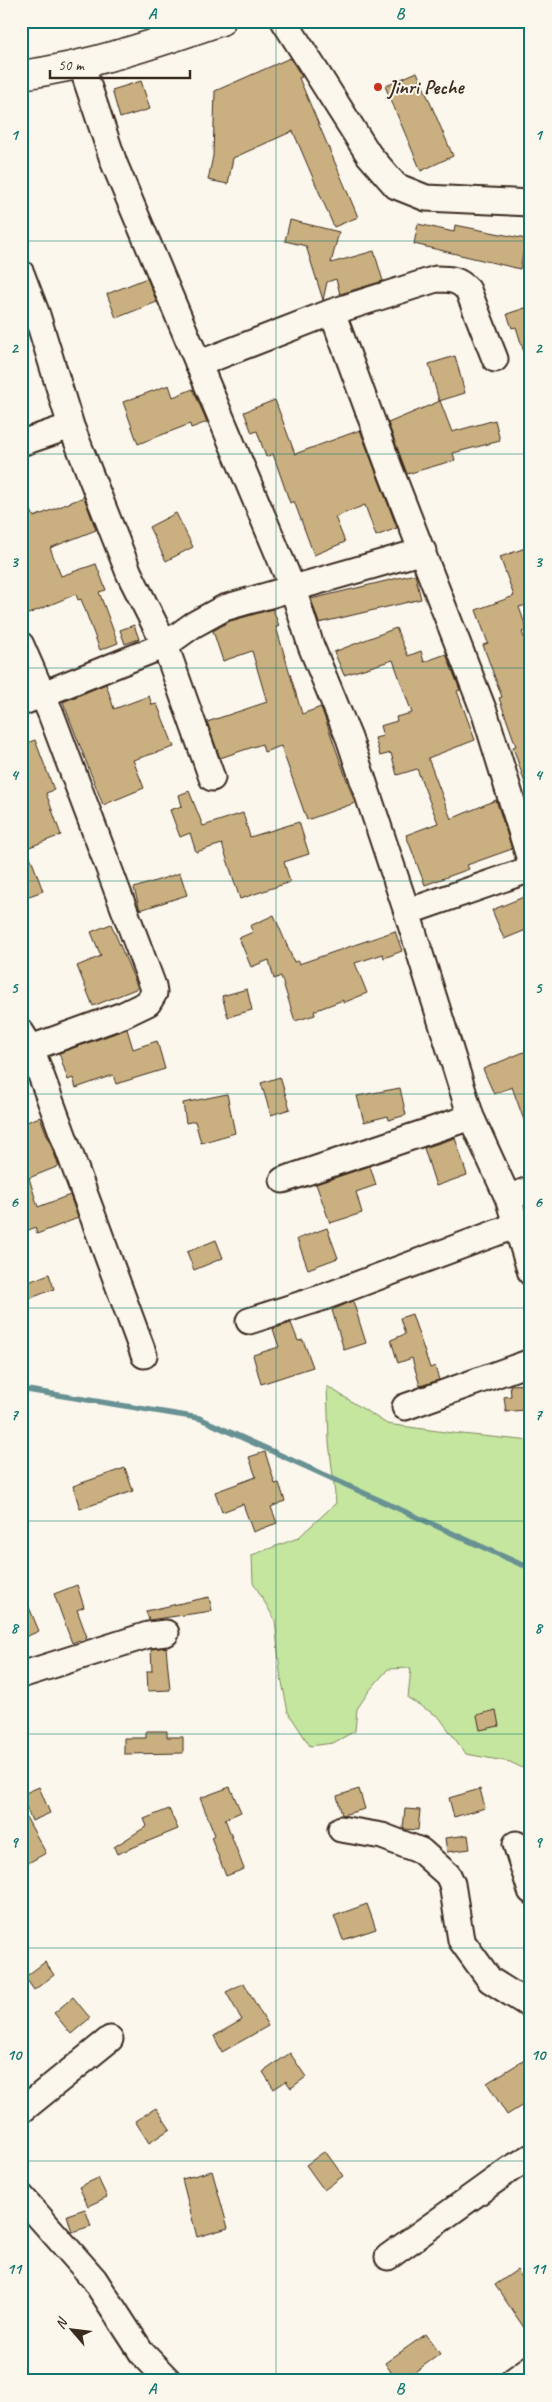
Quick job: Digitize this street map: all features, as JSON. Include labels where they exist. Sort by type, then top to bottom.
[{"type":"highway","points":[[23,71],[81,64],[153,44],[220,21]]},
{"type":"street","points":[[284,21],[369,155],[396,186],[426,198],[531,203]]},
{"type":"street","points":[[81,64],[114,162],[293,589],[312,646],[348,738],[407,912],[471,1117],[520,1193],[517,1225],[531,1273]]},
{"type":"street","points":[[21,272],[37,315],[71,426],[129,574],[165,645],[212,778]]},
{"type":"street","points":[[198,364],[332,312],[436,279],[452,278],[462,283],[468,290],[496,359]]},
{"type":"street","points":[[332,312],[485,714],[531,863]]},
{"type":"street","points":[[21,443],[71,426]]},
{"type":"street","points":[[31,699],[165,645],[193,625],[224,608],[423,552]]},
{"type":"street","points":[[21,645],[31,699],[51,714],[122,899],[153,986],[154,993],[148,1003],[123,1015],[26,1040],[144,1355]]},
{"type":"street","points":[[407,912],[531,869]]},
{"type":"street","points":[[283,1180],[471,1117]]},
{"type":"street","points":[[249,1321],[324,1297],[517,1225]]},
{"type":"street","points":[[405,1408],[531,1362]]},
{"type":"street","points":[[21,1675],[148,1635],[166,1633]]},
{"type":"street","points":[[341,1829],[382,1836],[420,1851],[448,1875],[452,1884],[461,1940],[490,1980],[531,2006]]},
{"type":"street","points":[[516,1844],[531,1891]]},
{"type":"street","points":[[21,2111],[110,2039]]},
{"type":"street","points":[[388,2257],[531,2157]]},
{"type":"street","points":[[21,2196],[94,2279],[142,2353],[169,2381]]},
{"type":"street","points":[[513,2381],[531,2368]]},
{"type":"green space","points":[[327,1386],[387,1424],[531,1441],[531,1772],[510,1762],[466,1754],[439,1717],[408,1698],[411,1668],[388,1669],[369,1691],[357,1709],[355,1731],[333,1743],[310,1746],[288,1712],[280,1672],[275,1620],[253,1582],[252,1555],[298,1538],[336,1503],[329,1442]]},
{"type":"building","points":[[290,58],[302,77],[299,78],[358,217],[334,227],[293,131],[233,158],[228,184],[208,180],[213,156],[215,91]]},
{"type":"building","points":[[417,72],[453,156],[421,171],[385,86]]},
{"type":"building","points":[[141,81],[150,109],[120,118],[112,90]]},
{"type":"building","points":[[290,220],[339,232],[331,263],[374,251],[383,281],[340,294],[336,279],[327,282],[323,300],[306,246],[285,241]]},
{"type":"building","points":[[418,224],[454,232],[455,225],[526,239],[520,269],[414,244]]},
{"type":"building","points":[[147,278],[157,302],[116,318],[107,294]]},
{"type":"building","points":[[531,306],[531,364],[528,365],[516,327],[512,328],[507,314]]},
{"type":"building","points":[[455,356],[465,393],[439,401],[429,364]]},
{"type":"building","points":[[169,385],[173,397],[193,389],[207,422],[191,428],[190,424],[138,444],[123,402]]},
{"type":"building","points":[[275,400],[295,454],[360,430],[397,528],[376,536],[365,505],[335,517],[345,542],[314,555],[294,501],[290,503],[273,454],[266,457],[257,431],[252,433],[244,412]]},
{"type":"building","points":[[440,401],[452,432],[495,420],[500,441],[453,453],[455,460],[407,474],[388,423]]},
{"type":"building","points":[[21,488],[34,517],[84,497],[96,530],[50,548],[61,576],[96,564],[106,590],[99,592],[118,643],[100,650],[81,599],[78,600],[76,594],[21,617]]},
{"type":"building","points":[[176,513],[193,547],[166,561],[149,527]]},
{"type":"building","points":[[531,546],[531,604],[519,607],[527,630],[522,632],[531,656],[531,792],[528,792],[513,747],[516,746],[499,698],[502,697],[483,645],[488,643],[476,610],[514,596],[500,557]]},
{"type":"building","points":[[415,574],[421,599],[319,623],[311,599]]},
{"type":"building","points":[[273,609],[279,626],[276,627],[302,714],[321,707],[355,803],[307,820],[281,746],[264,752],[262,744],[220,758],[207,722],[267,702],[252,651],[223,661],[213,631],[230,621]]},
{"type":"building","points":[[134,625],[139,639],[125,644],[120,630]]},
{"type":"building","points":[[396,628],[408,656],[421,651],[424,662],[446,654],[460,690],[457,691],[475,740],[428,758],[451,819],[496,800],[512,849],[467,865],[469,869],[425,885],[406,835],[438,823],[417,769],[397,775],[391,753],[380,756],[375,738],[383,736],[380,726],[397,721],[396,717],[412,713],[393,660],[344,675],[334,652]]},
{"type":"building","points":[[106,684],[114,709],[149,696],[152,705],[157,704],[174,747],[133,760],[144,788],[103,805],[63,702]]},
{"type":"building","points":[[35,740],[54,790],[46,793],[61,835],[27,848],[43,891],[21,899],[21,745]]},
{"type":"building","points":[[189,791],[203,826],[243,813],[250,837],[299,822],[309,854],[284,862],[290,882],[240,899],[222,844],[196,852],[190,833],[180,837],[170,810],[182,806],[179,795]]},
{"type":"building","points":[[180,873],[187,895],[140,910],[134,888]]},
{"type":"building","points":[[531,894],[531,928],[504,939],[492,910]]},
{"type":"building","points":[[274,915],[294,962],[298,961],[299,964],[395,931],[402,951],[384,958],[383,954],[355,963],[367,993],[343,1003],[343,1000],[314,1011],[315,1015],[295,1021],[281,976],[274,979],[269,960],[251,967],[239,938],[253,932],[250,926]]},
{"type":"building","points":[[111,924],[138,988],[93,1006],[77,966],[101,956],[91,932]]},
{"type":"building","points":[[247,989],[252,1010],[228,1017],[222,996]]},
{"type":"building","points":[[127,1029],[133,1049],[157,1041],[165,1069],[116,1084],[113,1075],[76,1088],[73,1078],[68,1080],[59,1053]]},
{"type":"building","points":[[531,1049],[531,1134],[529,1134],[512,1087],[494,1094],[483,1069]]},
{"type":"building","points":[[280,1077],[290,1109],[271,1115],[261,1083]]},
{"type":"building","points":[[400,1088],[406,1115],[389,1120],[388,1116],[364,1122],[357,1096]]},
{"type":"building","points":[[227,1094],[235,1133],[201,1143],[195,1121],[186,1123],[183,1103]]},
{"type":"building","points":[[40,1117],[59,1166],[29,1178],[38,1207],[70,1195],[78,1218],[37,1234],[35,1227],[21,1234],[21,1124]]},
{"type":"building","points":[[455,1138],[467,1175],[436,1186],[424,1148]]},
{"type":"building","points":[[370,1166],[376,1185],[356,1192],[362,1213],[330,1223],[316,1184]]},
{"type":"building","points":[[327,1228],[338,1258],[308,1269],[297,1239]]},
{"type":"building","points":[[216,1240],[223,1258],[194,1270],[187,1252]]},
{"type":"building","points":[[49,1274],[54,1289],[21,1302],[21,1285]]},
{"type":"building","points":[[353,1301],[366,1343],[344,1350],[332,1310]]},
{"type":"building","points":[[412,1314],[430,1368],[435,1366],[439,1380],[420,1386],[412,1358],[398,1363],[391,1340],[405,1334],[400,1318]]},
{"type":"building","points":[[291,1323],[298,1341],[303,1340],[313,1367],[261,1384],[253,1355],[279,1347],[273,1329]]},
{"type":"building","points":[[531,1384],[531,1409],[506,1412],[504,1397],[511,1396],[510,1385]]},
{"type":"building","points":[[265,1452],[275,1484],[279,1483],[285,1501],[271,1507],[277,1523],[253,1532],[243,1504],[222,1512],[215,1492],[256,1477],[249,1457]]},
{"type":"building","points":[[125,1468],[133,1491],[80,1509],[73,1486]]},
{"type":"building","points":[[77,1585],[84,1607],[77,1610],[87,1637],[72,1643],[54,1594]]},
{"type":"building","points":[[21,1588],[39,1631],[21,1639]]},
{"type":"building","points":[[209,1597],[212,1611],[149,1620],[146,1611]]},
{"type":"building","points":[[166,1647],[170,1690],[148,1691],[147,1671],[152,1671],[151,1649]]},
{"type":"building","points":[[496,1710],[499,1726],[480,1730],[477,1715]]},
{"type":"building","points":[[146,1731],[167,1731],[167,1737],[183,1737],[183,1753],[124,1754],[124,1738],[146,1738]]},
{"type":"building","points":[[39,1787],[50,1813],[32,1821],[21,1795]]},
{"type":"building","points":[[230,1787],[241,1812],[225,1819],[244,1869],[226,1876],[211,1837],[215,1835],[200,1798]]},
{"type":"building","points":[[359,1789],[365,1809],[342,1815],[337,1796]]},
{"type":"building","points":[[480,1789],[485,1808],[454,1817],[449,1798]]},
{"type":"building","points":[[21,1808],[46,1853],[21,1867]]},
{"type":"building","points":[[169,1809],[178,1829],[117,1854],[114,1847],[147,1826],[144,1819]]},
{"type":"building","points":[[405,1809],[420,1810],[418,1830],[403,1829]]},
{"type":"building","points":[[468,1835],[470,1849],[447,1852],[445,1838]]},
{"type":"building","points":[[367,1904],[376,1929],[343,1940],[334,1916]]},
{"type":"building","points":[[45,1962],[54,1975],[34,1990],[25,1977]]},
{"type":"building","points":[[244,1983],[268,2026],[222,2052],[214,2036],[242,2020],[226,1992]]},
{"type":"building","points":[[73,1997],[90,2018],[71,2034],[54,2013]]},
{"type":"building","points":[[290,2053],[306,2077],[291,2088],[286,2081],[274,2089],[263,2072]]},
{"type":"building","points":[[531,2056],[531,2100],[507,2115],[487,2083]]},
{"type":"building","points":[[156,2108],[170,2129],[149,2143],[135,2121]]},
{"type":"building","points":[[325,2151],[343,2176],[324,2190],[306,2165]]},
{"type":"building","points":[[212,2171],[228,2228],[197,2237],[182,2179]]},
{"type":"building","points":[[98,2178],[107,2197],[88,2206],[79,2187]]},
{"type":"building","points":[[85,2209],[91,2226],[72,2232],[67,2215]]},
{"type":"building","points":[[517,2270],[531,2290],[531,2338],[495,2285]]},
{"type":"building","points":[[426,2334],[440,2354],[402,2381],[397,2381],[385,2363]]},
{"type":"waterway","points":[[21,1389],[199,1418],[520,1564],[531,1567]]},
{"type":"place","name":"Jinri Peche","points":[[378,87]]}]
